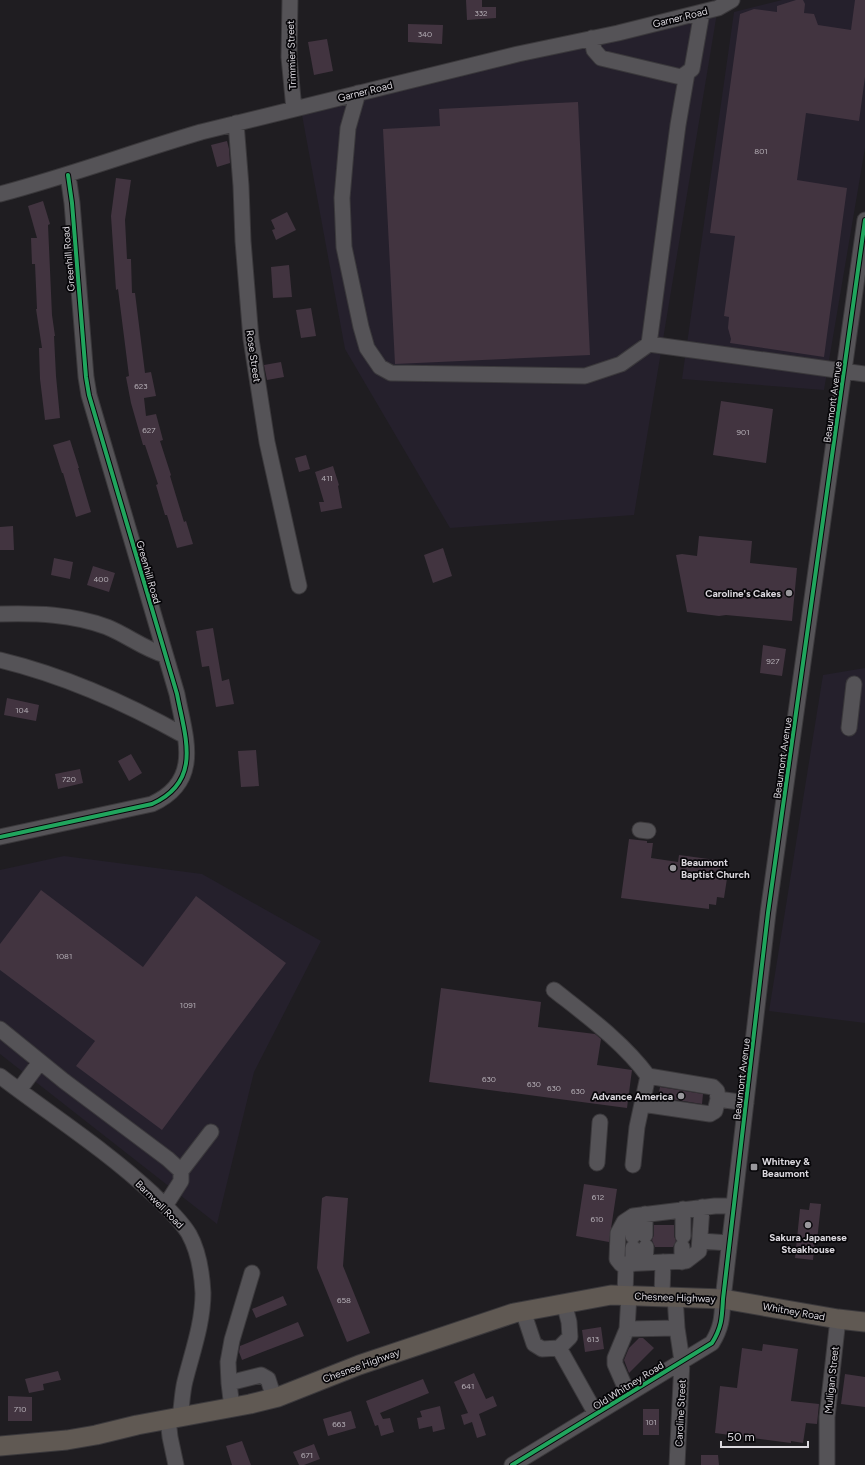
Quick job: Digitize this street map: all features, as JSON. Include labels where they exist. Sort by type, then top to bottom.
[{"type":"main road","name":"Chesnee Highway","points":[[0,1446],[67,1440],[174,1418],[232,1408],[274,1398],[359,1365],[466,1328],[523,1311],[611,1295],[723,1299]]},
{"type":"main road","name":"Whitney Road","points":[[723,1299],[838,1319],[865,1322]]},
{"type":"street","name":"Trimmier Street","points":[[290,0],[290,57],[294,109]]},
{"type":"street","name":"Garner Road","points":[[0,194],[68,175],[156,145],[236,123],[518,54],[702,12],[718,8],[732,0]]},
{"type":"street","points":[[592,38],[594,50],[601,58],[681,77],[687,74],[692,68],[702,12]]},
{"type":"street","points":[[649,344],[678,125],[687,74]]},
{"type":"street","points":[[358,93],[348,128],[342,198],[344,247],[367,348],[380,367],[391,373],[584,376],[621,364],[649,344],[865,374]]},
{"type":"street","name":"Rose Street","points":[[236,123],[251,339],[267,442],[299,586]]},
{"type":"street","name":"Greenhill Road","points":[[0,837],[127,811],[152,804],[163,799],[172,792],[181,781],[186,769],[188,754],[177,694],[89,394],[86,377],[72,203],[68,175]]},
{"type":"street","name":"Beaumont Avenue","points":[[723,1299],[768,913],[845,372],[865,220]]},
{"type":"street","points":[[0,614],[33,613],[56,615],[88,621],[126,635],[155,652],[165,655]]},
{"type":"street","points":[[0,660],[62,678],[105,694],[146,714],[185,736]]},
{"type":"street","points":[[849,728],[854,684]]},
{"type":"street","points":[[554,990],[595,1023],[636,1060],[648,1076],[713,1087],[717,1091],[718,1099],[715,1111],[710,1114],[642,1104]]},
{"type":"street","points":[[0,1029],[64,1082],[182,1171]]},
{"type":"street","points":[[19,1090],[40,1062]]},
{"type":"street","name":"Barnwell Road","points":[[0,1076],[108,1156],[141,1183],[184,1226],[190,1236],[198,1256],[202,1282],[202,1308],[195,1346],[170,1437],[176,1465]]},
{"type":"street","points":[[633,1165],[638,1127],[648,1076]]},
{"type":"street","points":[[718,1099],[746,1103]]},
{"type":"street","points":[[597,1163],[600,1122]]},
{"type":"street","points":[[165,1206],[181,1181],[182,1171],[211,1132]]},
{"type":"street","points":[[702,1207],[701,1241],[699,1251],[686,1261],[621,1264],[617,1259],[618,1234],[624,1222],[639,1215],[702,1207],[734,1206]]},
{"type":"street","points":[[682,1262],[683,1209]]},
{"type":"street","points":[[628,1394],[615,1364],[615,1358],[627,1329],[627,1295],[639,1241],[639,1215]]},
{"type":"street","points":[[701,1241],[729,1243]]},
{"type":"street","name":"Caroline Street","points":[[663,1262],[682,1361],[677,1465]]},
{"type":"street","points":[[232,1408],[228,1362],[232,1340],[252,1273]]},
{"type":"street","name":"Old Whitney Road","points":[[512,1465],[712,1343],[719,1332],[722,1320],[723,1299]]},
{"type":"street","points":[[523,1311],[534,1344],[542,1349],[559,1348],[570,1337],[569,1322],[564,1303]]},
{"type":"street","name":"Mulligan Street","points":[[827,1465],[827,1418],[838,1319]]},
{"type":"street","points":[[627,1329],[676,1328]]},
{"type":"street","points":[[559,1348],[596,1414]]},
{"type":"street","points":[[229,1383],[260,1374],[268,1379],[274,1398]]},
{"type":"shaded area","points":[[782,0],[865,0],[865,148],[824,390],[682,379],[734,12]]},
{"type":"shaded area","points":[[717,13],[634,515],[450,528],[345,349],[302,115]]},
{"type":"shaded area","points":[[865,668],[865,1023],[769,1011],[823,675]]},
{"type":"shaded area","points":[[64,856],[202,874],[321,941],[254,1072],[217,1224],[0,1054],[0,870]]},
{"type":"building","points":[[466,0],[482,0],[482,7],[496,7],[496,18],[467,20]]},
{"type":"building","points":[[796,0],[803,0],[805,4],[804,13],[814,14],[818,25],[851,30],[855,0],[865,0],[865,77],[859,121],[806,113],[797,180],[847,188],[824,357],[730,343],[731,339],[728,328],[729,317],[724,316],[735,236],[710,233],[740,14],[754,9],[777,12],[777,6]]},
{"type":"building","points":[[408,24],[443,25],[442,44],[408,42]]},
{"type":"building","points":[[327,39],[333,71],[314,75],[308,42]]},
{"type":"building","points":[[578,102],[590,355],[395,364],[383,129],[440,126],[439,109]]},
{"type":"building","points":[[227,141],[230,163],[217,167],[211,145]]},
{"type":"building","points":[[116,178],[131,180],[125,220],[127,259],[131,259],[132,293],[135,293],[145,373],[151,372],[156,396],[144,398],[146,416],[156,414],[163,440],[160,441],[184,522],[186,521],[193,544],[177,548],[156,485],[158,484],[145,445],[143,445],[131,403],[126,377],[129,376],[118,289],[116,290],[111,216]]},
{"type":"building","points":[[43,201],[50,224],[48,225],[52,315],[55,336],[56,376],[60,418],[45,420],[40,379],[39,348],[42,348],[36,309],[35,264],[32,264],[31,238],[37,238],[28,206]]},
{"type":"building","points":[[287,212],[296,230],[276,240],[272,230],[275,229],[271,220]]},
{"type":"building","points":[[289,265],[292,297],[273,298],[271,267]]},
{"type":"building","points":[[311,308],[316,336],[301,338],[296,310]]},
{"type":"building","points":[[281,362],[284,377],[267,380],[264,365]]},
{"type":"building","points":[[721,401],[773,409],[766,463],[713,455]]},
{"type":"building","points":[[70,440],[91,512],[76,517],[53,445]]},
{"type":"building","points":[[306,455],[310,469],[299,472],[295,458]]},
{"type":"building","points":[[333,466],[339,485],[342,508],[321,512],[319,502],[324,502],[315,472]]},
{"type":"building","points":[[13,526],[14,550],[0,550],[0,527]]},
{"type":"building","points":[[699,536],[752,541],[750,563],[797,568],[792,621],[726,615],[719,616],[687,612],[676,555],[682,554],[697,556]]},
{"type":"building","points":[[443,548],[452,576],[433,583],[424,555]]},
{"type":"building","points":[[54,558],[73,562],[70,579],[51,575]]},
{"type":"building","points":[[93,566],[115,573],[109,592],[87,585]]},
{"type":"building","points":[[213,628],[222,681],[229,679],[234,704],[216,707],[209,666],[202,667],[196,631]]},
{"type":"building","points":[[763,645],[786,649],[782,676],[760,673]]},
{"type":"building","points":[[7,698],[39,705],[36,721],[4,715]]},
{"type":"building","points":[[256,750],[259,786],[241,787],[238,751]]},
{"type":"building","points":[[131,754],[142,773],[129,781],[118,761]]},
{"type":"building","points":[[80,769],[83,783],[58,789],[55,774]]},
{"type":"building","name":"Beaumont Baptist Church","points":[[629,839],[653,843],[651,858],[678,862],[679,855],[716,860],[716,864],[721,865],[720,871],[728,872],[724,898],[717,897],[716,905],[709,904],[709,909],[621,898]]},
{"type":"building","points":[[41,890],[143,967],[196,896],[286,963],[162,1130],[76,1066],[95,1041],[0,970],[0,944]]},
{"type":"building","points":[[441,988],[541,1002],[538,1027],[595,1034],[601,1039],[597,1065],[632,1070],[627,1108],[429,1082]]},
{"type":"building","name":"Advance America","points":[[660,1087],[703,1094],[702,1104],[658,1097]]},
{"type":"building","points":[[584,1184],[617,1189],[609,1242],[576,1236]]},
{"type":"building","points":[[326,1196],[348,1198],[343,1266],[370,1333],[347,1342],[317,1268],[322,1198]]},
{"type":"building","name":"Sakura Japanese Steakhouse","points":[[810,1203],[821,1204],[817,1241],[815,1240],[813,1260],[795,1258],[800,1209],[809,1210]]},
{"type":"building","points":[[654,1225],[674,1225],[674,1236],[676,1241],[673,1247],[655,1247],[652,1240],[654,1235]]},
{"type":"building","points":[[283,1296],[287,1305],[256,1318],[252,1309]]},
{"type":"building","points":[[298,1322],[304,1336],[242,1360],[239,1352],[240,1346]]},
{"type":"building","points":[[601,1327],[604,1349],[585,1352],[582,1330]]},
{"type":"building","points":[[639,1338],[643,1338],[654,1348],[629,1373],[624,1360],[629,1348]]},
{"type":"building","points":[[763,1344],[798,1349],[791,1401],[819,1404],[817,1424],[806,1423],[803,1443],[791,1441],[791,1443],[715,1433],[720,1386],[737,1388],[742,1348],[762,1351]]},
{"type":"building","points":[[58,1371],[61,1380],[43,1384],[44,1390],[29,1393],[25,1379]]},
{"type":"building","points":[[474,1373],[486,1399],[493,1396],[497,1406],[479,1414],[486,1435],[477,1438],[472,1422],[464,1425],[461,1415],[468,1413],[454,1382]]},
{"type":"building","points":[[845,1374],[865,1377],[865,1407],[841,1404]]},
{"type":"building","points":[[423,1379],[429,1393],[380,1413],[383,1419],[390,1418],[394,1432],[381,1436],[378,1425],[375,1426],[366,1401]]},
{"type":"building","points":[[8,1396],[32,1397],[32,1421],[8,1421]]},
{"type":"building","points":[[440,1406],[445,1429],[433,1432],[432,1426],[419,1429],[417,1418],[422,1417],[420,1411]]},
{"type":"building","points":[[643,1409],[659,1409],[659,1435],[643,1435]]},
{"type":"building","points":[[351,1411],[356,1428],[328,1436],[323,1419]]},
{"type":"building","points":[[242,1441],[251,1465],[232,1465],[226,1446]]},
{"type":"building","points":[[314,1444],[320,1459],[304,1465],[299,1465],[293,1452]]},
{"type":"building","points":[[701,1455],[718,1455],[719,1465],[701,1465]]},
{"type":"cycle path","points":[[0,837],[152,804],[168,794],[179,783],[187,756],[184,726],[177,694],[89,395],[86,377],[72,203],[68,175]]},
{"type":"cycle path","points":[[512,1465],[712,1343],[720,1327],[768,913],[865,220]]},
{"type":"place","name":"Caroline's Cakes","points":[[789,593]]},
{"type":"place","name":"Beaumont Baptist Church","points":[[673,868]]},
{"type":"place","name":"Advance America","points":[[681,1096]]},
{"type":"place","name":"Whitney & Beaumont","points":[[754,1167]]},
{"type":"place","name":"Sakura Japanese Steakhouse","points":[[808,1225]]}]
